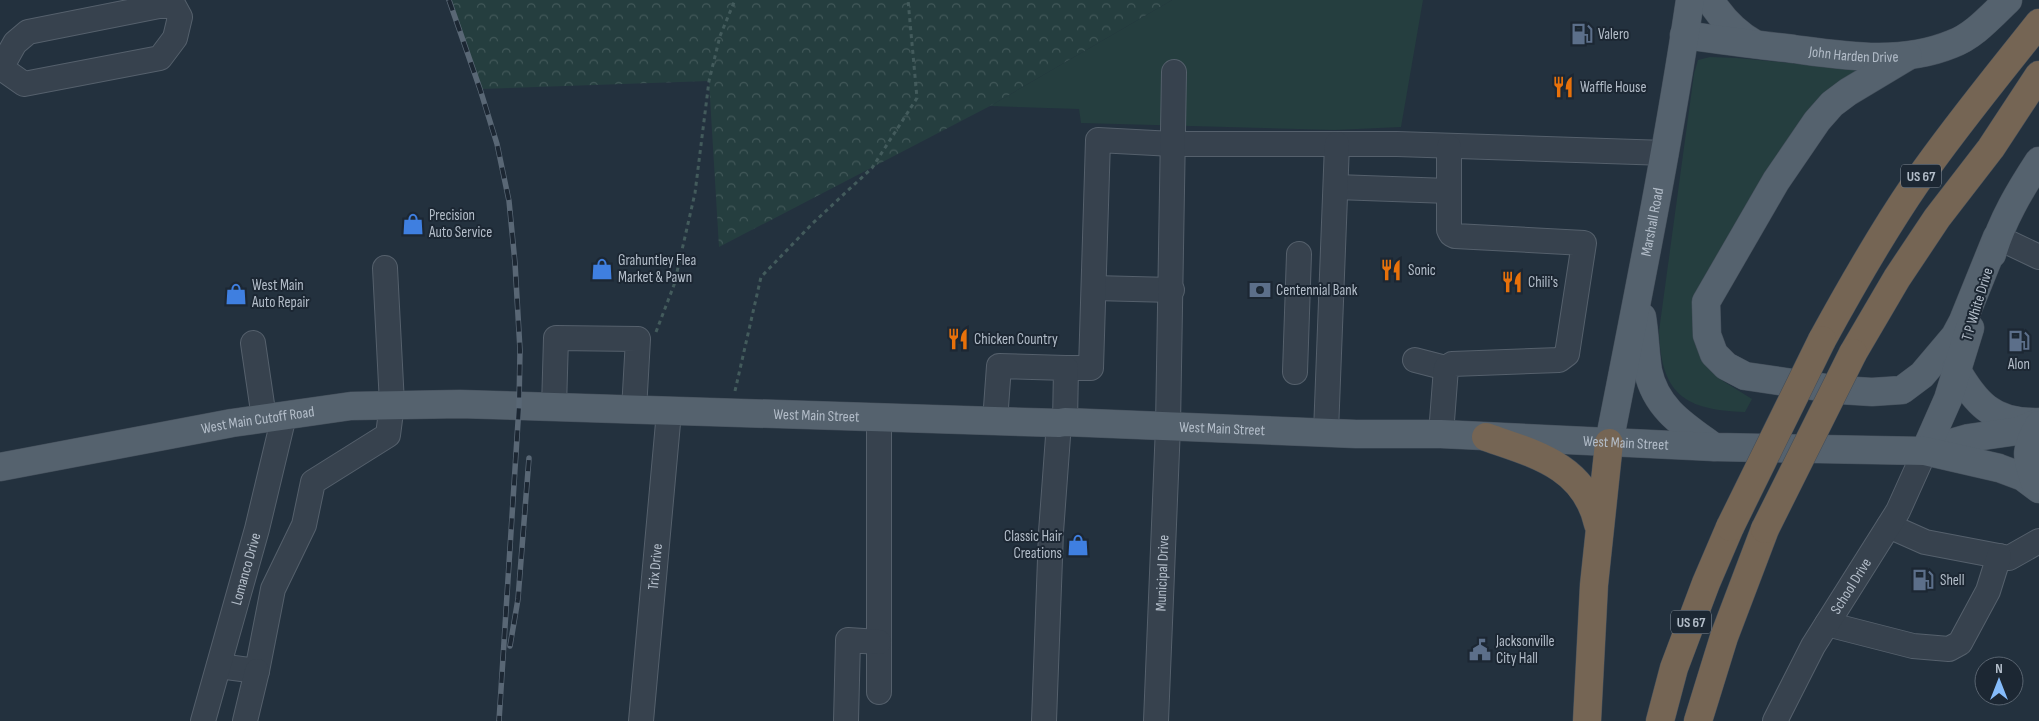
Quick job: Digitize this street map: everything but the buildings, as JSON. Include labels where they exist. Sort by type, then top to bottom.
[{"type":"highway","name":"US 67","points":[[1660,721],[1674,668],[1706,583],[1730,527],[1822,340],[1872,250],[1916,182],[2039,23]]},
{"type":"highway","name":"US 67","points":[[1698,721],[1724,637],[1765,530],[1853,353],[1897,278],[1937,218],[1991,148],[2039,76]]},
{"type":"highway","points":[[1486,437],[1545,458],[1578,482],[1588,494],[1595,509],[1599,528]]},
{"type":"highway","points":[[1587,721],[1594,585],[1610,443]]},
{"type":"main road","name":"Marshall Road","points":[[1610,443],[1666,153],[1690,0]]},
{"type":"main road","points":[[1710,0],[1719,14],[1739,35],[1756,44]]},
{"type":"main road","name":"John Harden Drive","points":[[1684,35],[1854,56],[1908,56],[1951,44],[1966,36],[2008,0]]},
{"type":"main road","points":[[1908,56],[1848,92],[1832,104],[1817,121],[1776,181],[1706,302],[1707,336],[1714,354],[1726,366],[1745,376],[1840,390],[1872,392],[1902,390],[1922,376],[1955,336],[1963,321],[1997,236]]},
{"type":"main road","name":"T P White Drive","points":[[1924,451],[1948,399],[1997,236],[2025,182],[2039,161]]},
{"type":"main road","points":[[1637,298],[1644,330],[1648,371],[1653,389],[1663,406],[1673,417],[1714,447]]},
{"type":"main road","points":[[1956,369],[1967,388],[1993,413],[2016,422],[2039,423]]},
{"type":"main road","name":"West Main Cutoff Road","points":[[0,467],[222,424],[351,406],[392,404],[520,406]]},
{"type":"main road","name":"West Main Street","points":[[520,406],[995,422],[1441,434],[1714,447],[1924,451]]},
{"type":"main road","points":[[1924,451],[1969,438],[2018,431],[2039,423]]},
{"type":"main road","points":[[2038,487],[2027,457],[2028,444],[2039,423]]},
{"type":"main road","points":[[1924,451],[1999,468],[2022,477],[2038,487]]},
{"type":"street","points":[[159,6],[174,6],[180,17],[175,38],[160,58],[24,84],[0,68],[15,42],[28,32],[159,6]]},
{"type":"street","name":"Municipal Drive","points":[[1158,721],[1172,290],[1174,72]]},
{"type":"street","points":[[995,422],[999,366],[1091,368],[1098,140],[1173,144],[1397,144],[1666,153]]},
{"type":"street","points":[[1326,432],[1337,144]]},
{"type":"street","points":[[1414,360],[1446,368],[1452,364],[1559,360],[1568,354],[1584,243],[1454,236],[1451,234],[1449,230],[1449,147]]},
{"type":"street","points":[[1336,187],[1449,191]]},
{"type":"street","points":[[1997,236],[2038,254]]},
{"type":"street","points":[[1295,372],[1299,254]]},
{"type":"street","points":[[245,721],[273,589],[304,525],[313,482],[388,435],[392,404],[385,268]]},
{"type":"street","points":[[1094,288],[1172,290]]},
{"type":"street","points":[[554,407],[556,338],[638,339],[634,410]]},
{"type":"street","points":[[252,343],[274,417]]},
{"type":"street","points":[[1044,721],[1051,532],[1066,368]]},
{"type":"street","points":[[1441,434],[1446,368]]},
{"type":"street","name":"Trix Drive","points":[[641,721],[669,412]]},
{"type":"street","name":"Lomanco Drive","points":[[203,721],[257,530],[274,417]]},
{"type":"street","points":[[879,418],[879,692]]},
{"type":"street","name":"School Drive","points":[[1775,721],[1813,646],[1898,510],[1924,451]]},
{"type":"street","points":[[1889,526],[1925,542],[2009,558],[2039,541]]},
{"type":"street","points":[[1827,624],[1913,646],[1949,649],[1960,643],[1988,590],[1999,556]]},
{"type":"street","points":[[846,721],[848,640],[879,642]]},
{"type":"street","points":[[219,666],[257,671]]},
{"type":"path","points":[[653,339],[674,285],[695,193],[709,81],[720,36],[736,0]]},
{"type":"path","points":[[730,413],[761,277],[813,223],[872,168],[917,98],[908,0]]},
{"type":"green space","points":[[449,0],[1172,0],[990,106],[719,247],[709,81],[480,89]]},
{"type":"green space","points":[[1172,0],[1423,0],[1401,127],[1335,130],[1081,123],[1079,109],[990,106]]},
{"type":"green space","points":[[1710,57],[1864,70],[1702,285],[1692,322],[1698,341],[1710,364],[1723,381],[1752,399],[1745,412],[1724,411],[1706,407],[1692,402],[1680,394],[1671,384],[1665,370],[1661,352],[1659,331],[1694,74],[1698,60]]},
{"type":"railway","points":[[449,0],[497,144],[509,201],[515,263],[520,350],[519,406],[499,721]]},
{"type":"railway","points":[[510,646],[518,599],[529,458]]},
{"type":"place","name":"Valero","points":[[1582,34]]},
{"type":"place","name":"Waffle House","points":[[1563,87]]},
{"type":"place","name":"Precision Auto Service","points":[[413,224]]},
{"type":"place","name":"Grahuntley Flea Market & Pawn","points":[[602,269]]},
{"type":"place","name":"Sonic","points":[[1391,270]]},
{"type":"place","name":"Chili's","points":[[1512,282]]},
{"type":"place","name":"Centennial Bank","points":[[1260,290]]},
{"type":"place","name":"West Main Auto Repair","points":[[236,294]]},
{"type":"place","name":"Chicken Country","points":[[958,339]]},
{"type":"place","name":"Alon","points":[[2019,341]]},
{"type":"place","name":"Classic Hair Creations","points":[[1078,545]]},
{"type":"place","name":"Shell","points":[[1923,580]]},
{"type":"place","name":"Jacksonville City Hall","points":[[1480,650]]}]
